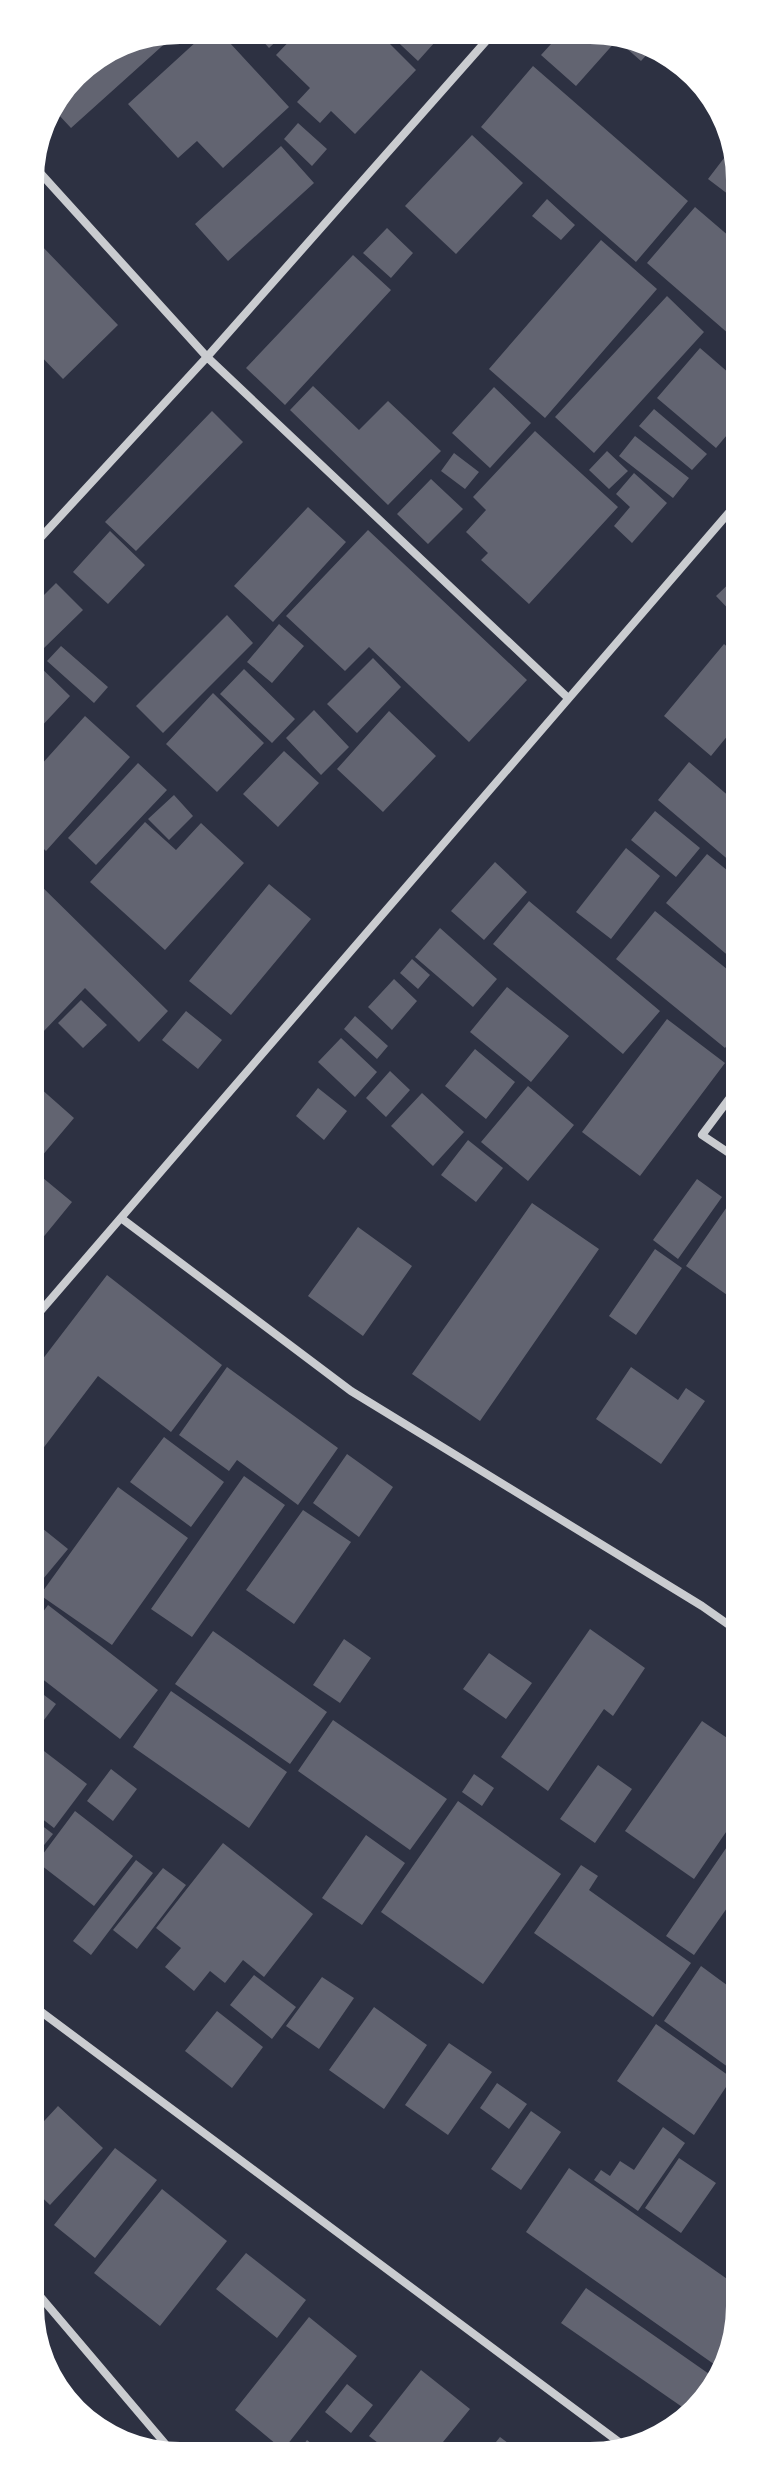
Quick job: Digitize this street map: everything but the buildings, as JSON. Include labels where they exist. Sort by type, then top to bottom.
[{"type":"street","points":[[44,534],[207,357],[483,44]]},
{"type":"street","points":[[44,177],[207,357],[567,697]]},
{"type":"street","points":[[44,1307],[726,516]]},
{"type":"street","points":[[726,1103],[702,1135],[726,1151]]},
{"type":"street","points":[[121,1218],[351,1391],[726,1623]]},
{"type":"street","points":[[44,2014],[615,2439]]},
{"type":"street","points":[[44,2305],[162,2440]]}]
